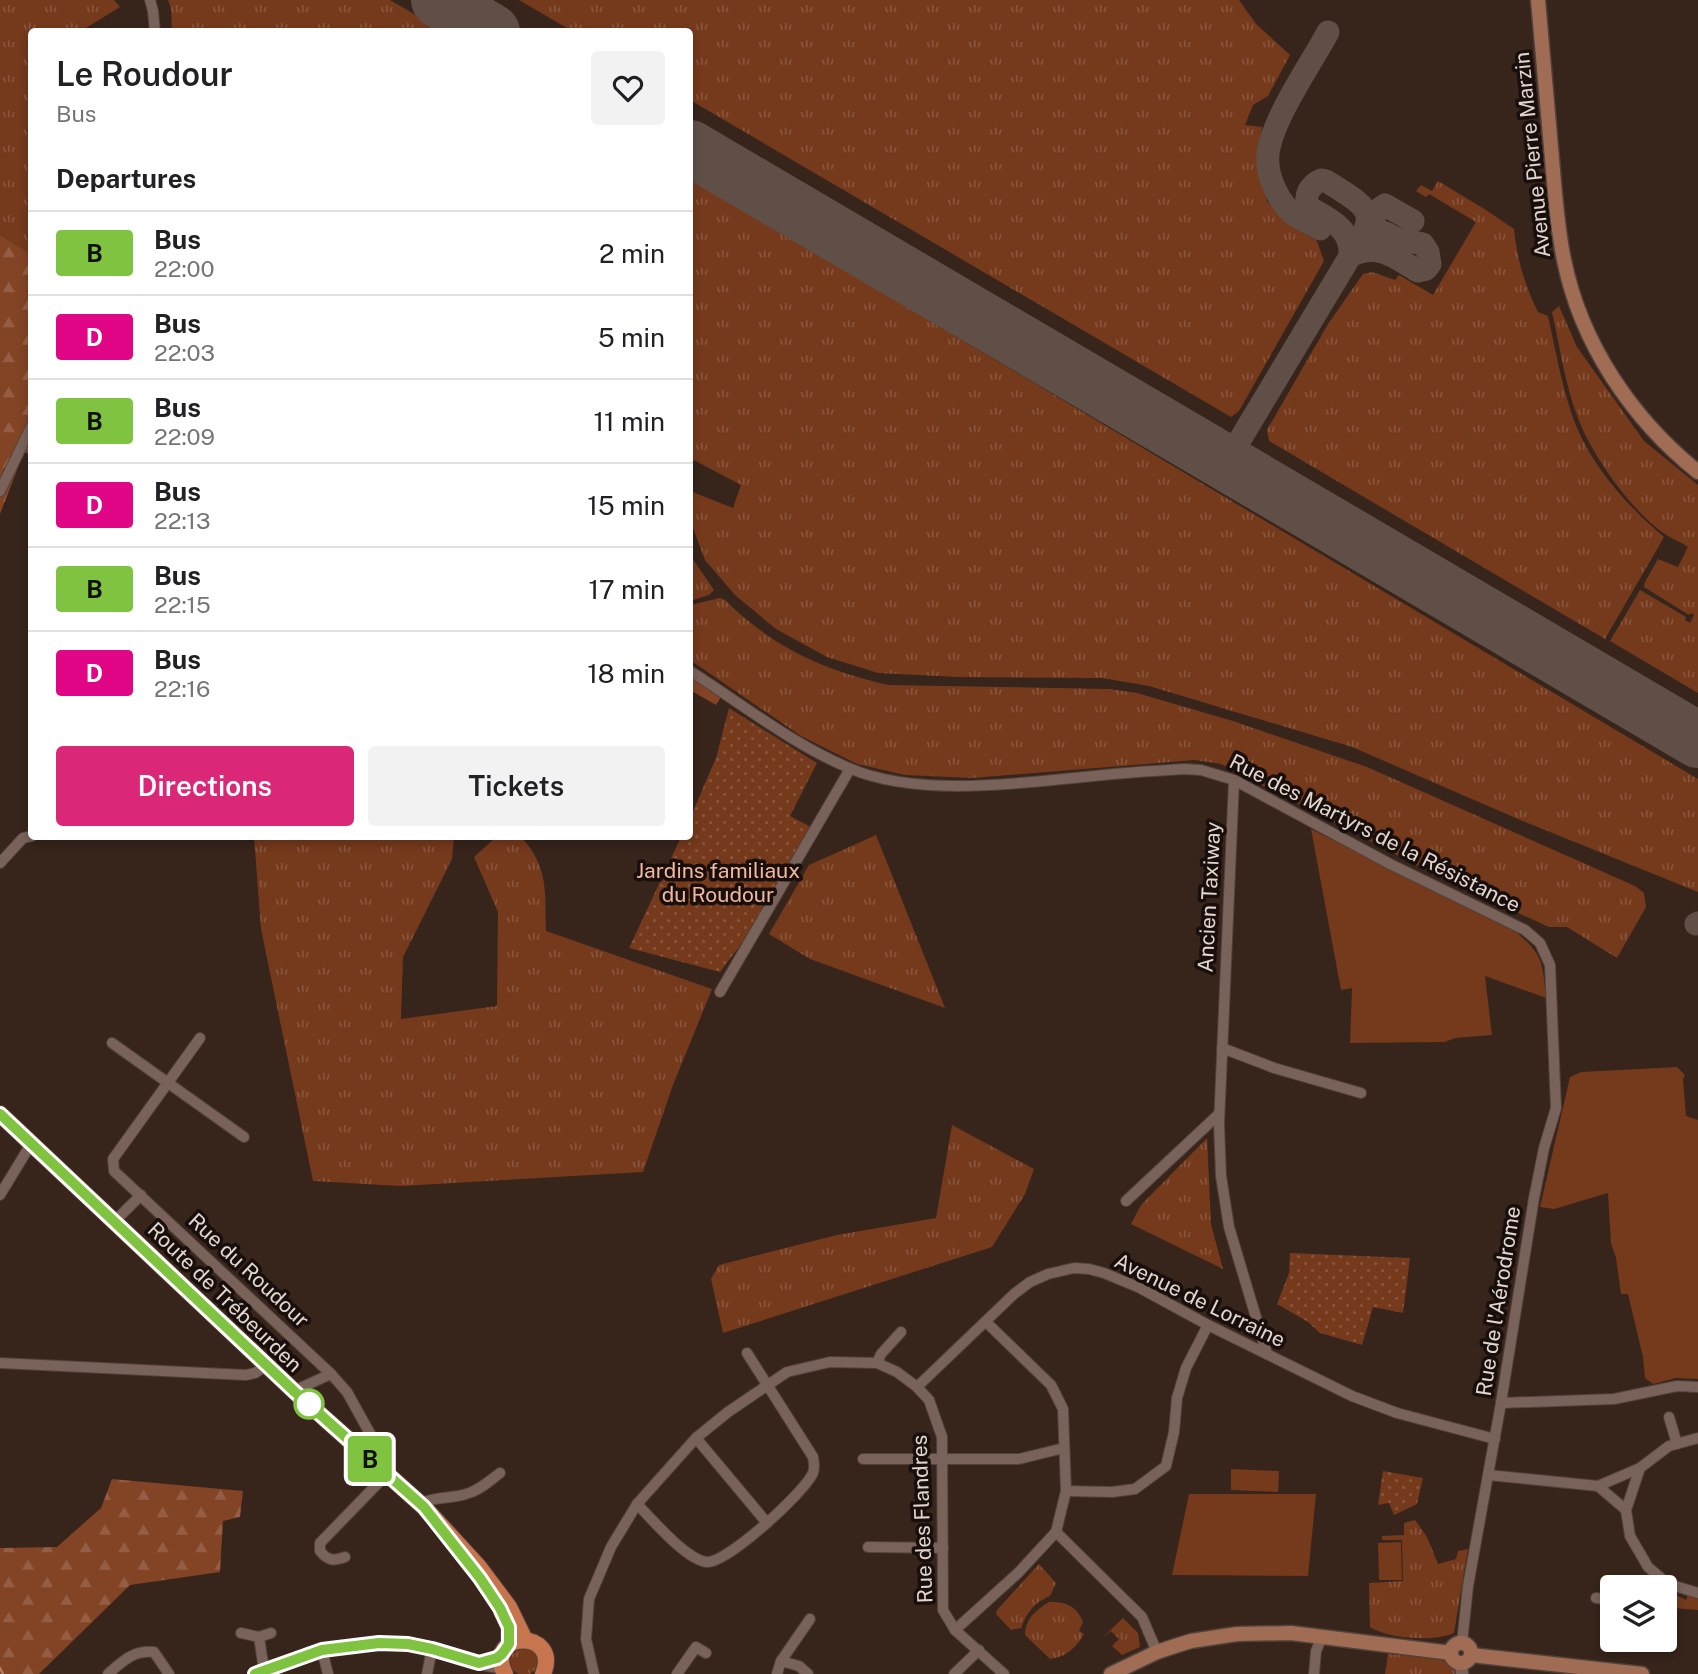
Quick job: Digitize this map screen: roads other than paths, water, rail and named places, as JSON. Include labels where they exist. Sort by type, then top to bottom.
[{"type":"main road","name":"Avenue Pierre Marzin","points":[[1538,0],[1556,208],[1563,259],[1571,289],[1601,358],[1625,396],[1666,445],[1698,472]]},
{"type":"main road","name":"Route de Trébeurden","points":[[0,1114],[295,1392],[424,1507],[500,1608],[509,1627],[508,1656]]},
{"type":"main road","points":[[1111,1674],[1157,1652],[1191,1641],[1237,1634],[1291,1633],[1321,1639],[1359,1640],[1461,1657],[1574,1670],[1642,1674]]},
{"type":"main road","points":[[508,1656],[536,1643],[541,1649],[547,1672]]},
{"type":"street","points":[[150,0],[154,28]]},
{"type":"street","points":[[0,491],[28,433]]},
{"type":"street","name":"Rue des Martyrs de la Résistance","points":[[693,673],[783,732],[850,769],[881,778],[923,784],[990,784],[1184,769],[1201,770],[1234,780],[1390,864],[1525,930],[1540,943],[1550,965]]},
{"type":"street","points":[[720,992],[850,769]]},
{"type":"street","name":"Ancien Taxiway","points":[[1234,780],[1219,1114],[1221,1176],[1229,1227],[1267,1354]]},
{"type":"street","points":[[0,863],[23,838],[28,837]]},
{"type":"street","name":"Rue de l'Aérodrome","points":[[1461,1657],[1468,1586],[1502,1403],[1534,1198],[1544,1147],[1556,1108],[1550,965]]},
{"type":"street","name":"Rue du Roudour","points":[[200,1038],[114,1159],[114,1171],[331,1374],[347,1392],[376,1443],[388,1466],[387,1474]]},
{"type":"street","points":[[113,1043],[244,1137]]},
{"type":"street","points":[[1222,1048],[1273,1068],[1361,1093]]},
{"type":"street","points":[[1126,1201],[1219,1114]]},
{"type":"street","points":[[0,1195],[31,1144]]},
{"type":"street","points":[[115,1221],[141,1195]]},
{"type":"street","name":"Avenue de Lorraine","points":[[917,1387],[1014,1294],[1030,1282],[1048,1274],[1074,1268],[1089,1269],[1140,1289],[1352,1396],[1397,1413],[1495,1438]]},
{"type":"street","points":[[955,1630],[1018,1573],[1056,1532],[1066,1491],[1063,1409],[1051,1385],[986,1322]]},
{"type":"street","points":[[1245,1343],[1259,1324]]},
{"type":"street","points":[[1066,1491],[1112,1492],[1135,1489],[1166,1466],[1174,1432],[1177,1398],[1186,1368],[1208,1325]]},
{"type":"street","points":[[877,1363],[881,1354],[901,1332]]},
{"type":"street","points":[[637,1504],[683,1549],[698,1559],[709,1562],[719,1560],[786,1507],[815,1471],[813,1457],[747,1353]]},
{"type":"street","points":[[594,1674],[586,1639],[589,1599],[611,1547],[637,1504],[696,1438],[787,1372],[830,1362],[877,1363],[897,1372],[917,1387]]},
{"type":"street","points":[[0,1363],[246,1375],[255,1373],[267,1364]]},
{"type":"street","points":[[295,1392],[331,1374]]},
{"type":"street","name":"Rue des Flandres","points":[[917,1387],[929,1400],[942,1437],[943,1610],[955,1630],[1004,1674]]},
{"type":"street","points":[[1502,1403],[1614,1399],[1676,1387],[1698,1387]]},
{"type":"street","points":[[1668,1417],[1677,1444]]},
{"type":"street","points":[[696,1438],[767,1523]]},
{"type":"street","points":[[1488,1475],[1598,1486],[1640,1468],[1669,1447],[1698,1438]]},
{"type":"street","points":[[863,1459],[1019,1459],[1064,1448]]},
{"type":"street","points":[[1640,1468],[1626,1510],[1630,1536],[1655,1575]]},
{"type":"street","points":[[424,1507],[427,1501],[439,1497],[466,1495],[500,1473]]},
{"type":"street","points":[[345,1557],[330,1559],[320,1551],[320,1543],[387,1474]]},
{"type":"street","points":[[1598,1486],[1626,1510]]},
{"type":"street","points":[[1056,1532],[1142,1617],[1157,1652]]},
{"type":"street","points":[[868,1547],[943,1548]]},
{"type":"street","points":[[1677,1589],[1698,1594]]},
{"type":"street","points":[[1596,1598],[1600,1598]]},
{"type":"street","points":[[777,1674],[781,1661],[810,1619]]},
{"type":"street","points":[[241,1633],[259,1637],[271,1633]]},
{"type":"street","points":[[259,1637],[260,1672],[322,1650],[379,1643],[408,1644],[479,1663],[508,1656]]},
{"type":"street","points":[[1314,1674],[1316,1651],[1321,1639]]},
{"type":"street","points":[[677,1674],[696,1647],[706,1653]]},
{"type":"street","points":[[427,1674],[432,1649]]},
{"type":"street","points":[[322,1650],[328,1674]]},
{"type":"street","points":[[954,1674],[979,1650]]},
{"type":"street","points":[[108,1674],[126,1658],[141,1651],[154,1653],[169,1674]]},
{"type":"street","points":[[781,1661],[799,1666],[808,1674]]},
{"type":"waterway","points":[[0,1668],[3,1674]]},
{"type":"park label","name":"Jardins familiaux du Roudour","points":[[718,882]]}]
